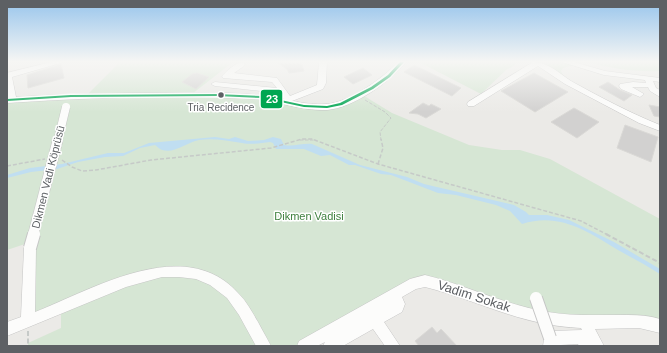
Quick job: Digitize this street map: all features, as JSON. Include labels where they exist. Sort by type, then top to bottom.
[{"type":"street","points":[[8,78],[10,100],[71,96],[208,95],[249,96],[287,101],[309,106],[328,107],[342,104],[382,82],[386,78]]},
{"type":"street","points":[[208,95],[215,84],[222,78]]},
{"type":"street","points":[[260,78],[274,80],[282,90],[287,101]]},
{"type":"street","points":[[287,101],[320,87],[322,78]]},
{"type":"street","points":[[471,104],[511,78]]},
{"type":"street","points":[[563,78],[642,121],[660,128]]},
{"type":"street","points":[[565,78],[568,82]]},
{"type":"street","points":[[633,78],[650,82],[660,94]]},
{"type":"street","points":[[640,94],[622,85],[660,80]]},
{"type":"street","points":[[215,84],[275,91],[282,90]]},
{"type":"street","name":"Dikmen Vadi Köprüsü","points":[[28,321],[30,248],[66,107],[71,96]]},
{"type":"street","points":[[7,329],[140,276],[178,270],[198,274],[215,282],[233,295],[264,346]]},
{"type":"street","name":"Vadim Sokak","points":[[304,346],[414,282],[424,281],[521,312],[547,318],[585,322],[635,322],[660,326]]},
{"type":"street","points":[[330,346],[397,307],[399,301],[394,294]]},
{"type":"street","points":[[536,298],[550,342],[582,337],[587,346]]},
{"type":"street","points":[[375,320],[393,346]]},
{"type":"street","points":[[585,322],[597,346]]},
{"type":"path","points":[[358,96],[385,112],[391,118],[380,132],[383,148],[378,164]]},
{"type":"path","points":[[62,159],[72,167],[82,171],[96,170],[151,160],[271,148],[302,139],[312,139],[378,164],[581,221],[660,263]]},
{"type":"path","points":[[7,166],[50,158]]},
{"type":"path","points":[[28,321],[28,346]]},
{"type":"green space","name":"Dikmen Vadisi","points":[[104,78],[212,78],[192,94],[249,96],[321,107],[361,94],[392,113],[469,145],[502,150],[520,150],[550,159],[660,219],[660,326],[570,321],[425,281],[304,346],[28,346],[28,343],[61,328],[61,308],[28,321],[31,242],[7,250],[7,100],[86,96]]},
{"type":"green space","points":[[451,78],[497,78],[481,94]]},
{"type":"water","points":[[215,137],[229,139],[235,137],[248,141],[264,140],[273,137],[281,139],[284,145],[291,146],[312,144],[360,165],[407,177],[424,184],[514,205],[529,215],[547,215],[569,220],[614,242],[660,269],[660,274],[595,236],[572,225],[548,220],[522,224],[510,211],[496,205],[456,195],[438,193],[391,175],[381,174],[355,165],[349,165],[330,155],[321,156],[304,149],[276,149],[273,143],[270,142],[249,144],[205,139],[194,141],[176,149],[167,151],[161,150],[155,145],[140,148],[123,156],[105,157],[78,162],[57,169],[31,172],[7,178],[7,175],[30,168],[62,164],[108,153],[124,153],[149,143]]},
{"type":"building","points":[[27,78],[62,78],[28,88]]},
{"type":"building","points":[[186,78],[207,78],[196,89],[182,82]]},
{"type":"building","points":[[346,78],[365,78],[353,84]]},
{"type":"building","points":[[417,78],[442,78],[461,88],[452,96]]},
{"type":"building","points":[[524,78],[544,78],[568,92],[535,112],[501,91]]},
{"type":"building","points":[[608,82],[620,90],[632,95],[624,101],[599,87]]},
{"type":"building","points":[[423,103],[429,106],[431,104],[441,109],[426,118],[418,114],[409,113]]},
{"type":"building","points":[[649,105],[660,107],[660,117],[654,116]]},
{"type":"building","points":[[574,108],[599,122],[577,138],[551,122]]},
{"type":"building","points":[[625,125],[658,137],[651,162],[617,148]]},
{"type":"building","points":[[432,327],[437,333],[441,329],[457,346],[419,346],[415,341]]},
{"type":"transit line","name":"23","points":[[7,100],[71,96],[217,95],[262,97],[304,106],[327,107],[341,104],[372,88],[385,78]]},
{"type":"place","name":"Tria Recidence","points":[[221,95]]}]
